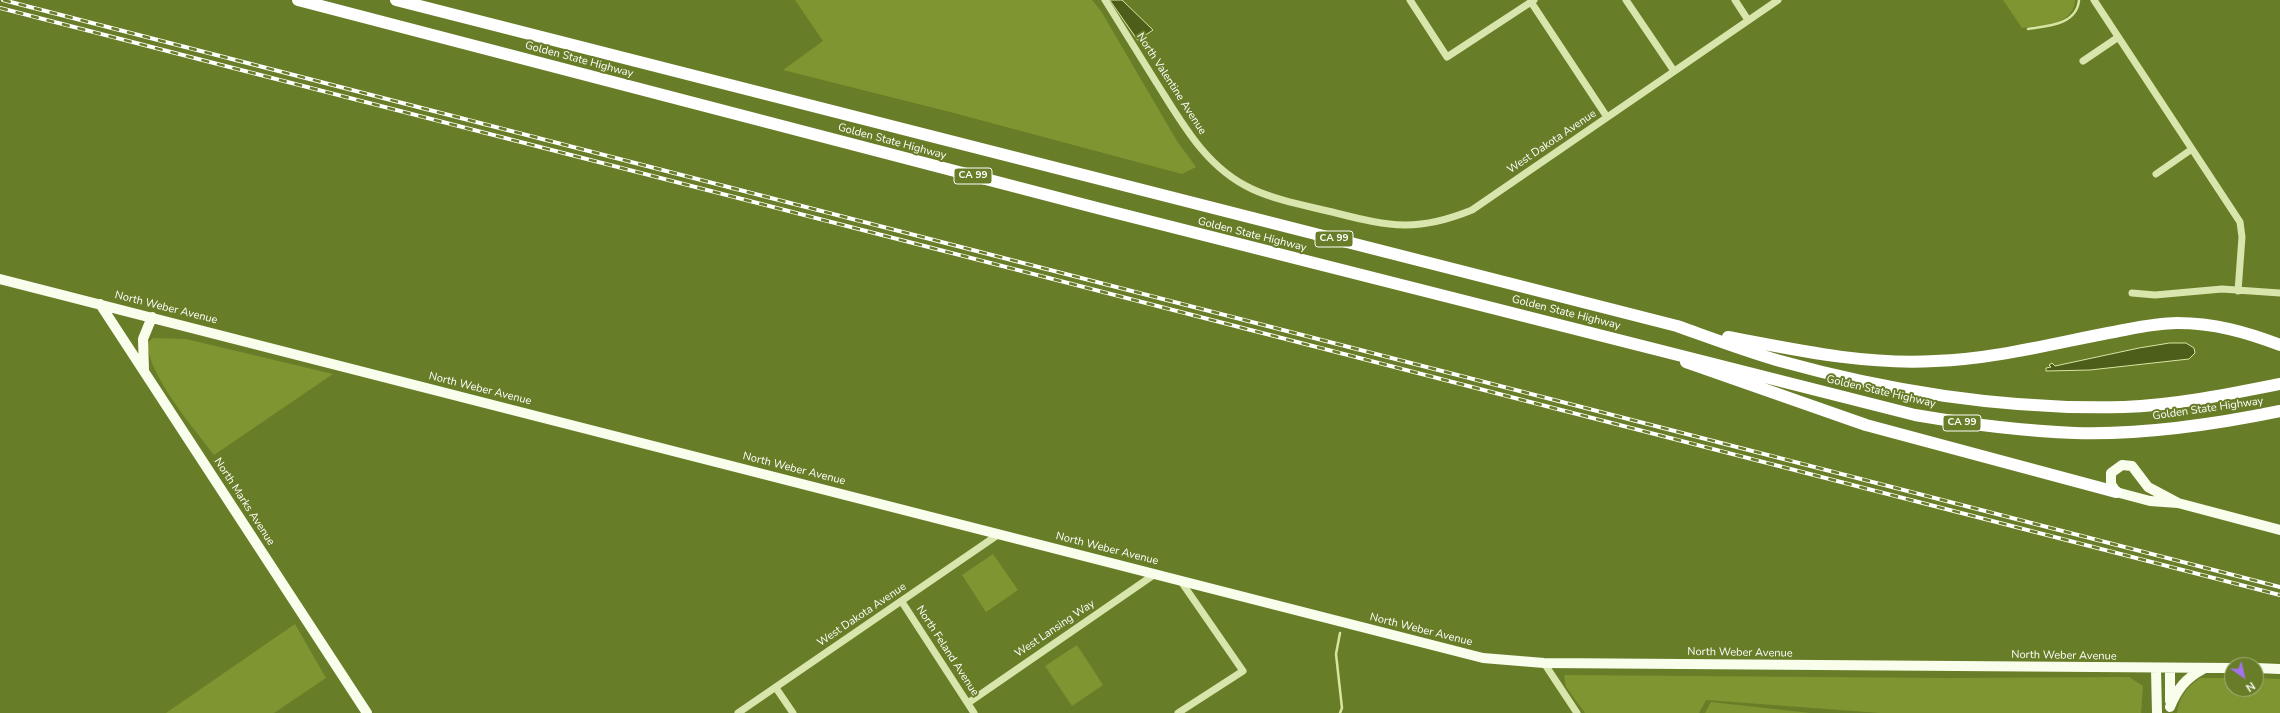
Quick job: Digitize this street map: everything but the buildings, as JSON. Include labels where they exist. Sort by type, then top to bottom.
[{"type":"highway","name":"Golden State Highway","points":[[298,0],[1112,212],[1915,414],[2019,430],[2076,433],[2128,432],[2182,428],[2280,411]]},
{"type":"highway","name":"Golden State Highway","points":[[396,0],[1677,326],[1779,360],[1910,391],[1968,399],[2068,406],[2125,407],[2208,398],[2280,384]]},
{"type":"highway","points":[[1677,326],[1808,352],[1869,361],[1936,361],[1957,359],[2017,351],[2150,326],[2177,323],[2228,327],[2280,345]]},
{"type":"highway","points":[[1650,347],[1704,370],[1866,426],[2116,492]]},
{"type":"main road","name":"North Weber Avenue","points":[[0,279],[1462,653],[1502,661],[1544,663],[2156,669],[2224,668]]},
{"type":"main road","name":"North Marks Avenue","points":[[100,304],[367,713]]},
{"type":"main road","points":[[144,370],[143,339],[152,317]]},
{"type":"main road","points":[[2178,503],[2148,487],[2135,468],[2129,465],[2118,466],[2111,473],[2111,484],[2116,492],[2150,501],[2178,503],[2280,530]]},
{"type":"main road","points":[[2170,710],[2174,696],[2184,683],[2204,668]]},
{"type":"main road","points":[[2264,668],[2280,669]]},
{"type":"main road","points":[[2156,669],[2158,713]]},
{"type":"main road","points":[[2170,669],[2170,710]]},
{"type":"street","name":"North Valentine Avenue","points":[[1105,0],[1189,134],[1215,164],[1252,189],[1315,208]]},
{"type":"street","points":[[1410,0],[1447,56],[1533,1],[1607,117]]},
{"type":"street","points":[[1626,0],[1674,71]]},
{"type":"street","points":[[1735,0],[1748,20]]},
{"type":"street","name":"West Dakota Avenue","points":[[1315,208],[1377,224],[1403,226],[1429,225],[1451,219],[1472,210],[1778,0]]},
{"type":"street","points":[[2094,0],[2117,38],[2240,222],[2242,237],[2238,291]]},
{"type":"street","points":[[2083,61],[2117,38]]},
{"type":"street","points":[[2156,174],[2192,150]]},
{"type":"street","points":[[2132,293],[2155,296],[2200,290],[2280,293]]},
{"type":"street","name":"West Dakota Avenue","points":[[738,713],[902,602],[999,534]]},
{"type":"street","name":"West Lansing Way","points":[[968,703],[1155,574]]},
{"type":"street","points":[[1178,713],[1242,671],[1180,580]]},
{"type":"street","name":"North Feland Avenue","points":[[902,602],[974,713]]},
{"type":"street","points":[[1544,663],[1577,713]]},
{"type":"street","points":[[776,688],[793,713]]},
{"type":"shaded area","points":[[795,0],[1092,0],[1101,11],[1177,141],[1196,167],[1182,174],[950,112],[783,70],[823,41]]},
{"type":"shaded area","points":[[1110,0],[1122,0],[1153,30],[1138,40]]},
{"type":"shaded area","points":[[2003,0],[2075,1],[2073,9],[2062,20],[2047,25],[2022,28]]},
{"type":"shaded area","points":[[153,338],[186,339],[333,374],[214,455],[174,402],[156,371],[150,357],[147,343]]},
{"type":"shaded area","points":[[2170,343],[2186,343],[2194,348],[2195,353],[2189,359],[2090,370],[2046,371],[2046,368],[2051,367],[2049,365],[2052,363],[2055,366]]},
{"type":"shaded area","points":[[993,554],[1018,590],[986,612],[962,575]]},
{"type":"shaded area","points":[[295,624],[326,678],[274,713],[166,713]]},
{"type":"shaded area","points":[[1077,645],[1103,685],[1072,706],[1045,666]]},
{"type":"shaded area","points":[[1564,675],[1948,678],[2129,677],[2143,686],[2141,713],[1880,713],[1706,700],[1699,713],[1585,713],[1566,687]]},
{"type":"shaded area","points":[[2200,678],[2224,678],[2224,697],[2264,697],[2264,678],[2280,679],[2280,713],[2177,713],[2184,693]]},
{"type":"shaded area","points":[[1711,702],[1810,713],[1705,713]]},
{"type":"waterway","points":[[2028,29],[2060,23],[2073,15],[2079,0]]},
{"type":"waterway","points":[[1340,633],[1336,654],[1342,708],[1340,713]]},
{"type":"railway","points":[[3,0],[2280,587]]},
{"type":"railway","points":[[0,8],[2280,595]]}]
